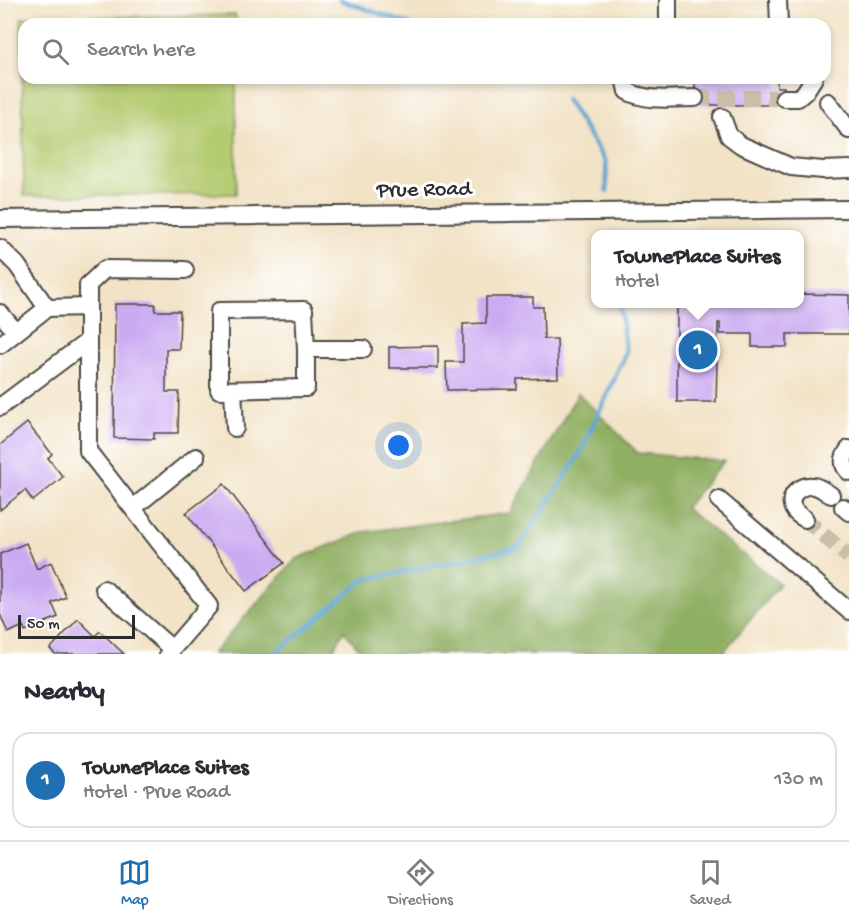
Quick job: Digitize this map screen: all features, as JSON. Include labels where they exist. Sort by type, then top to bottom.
[{"type":"street","points":[[668,0],[668,18]]},
{"type":"street","points":[[778,0],[779,18]]},
{"type":"street","points":[[625,84],[627,91],[645,98],[695,98]]},
{"type":"street","points":[[784,98],[798,98],[810,84]]},
{"type":"street","points":[[828,102],[849,130]]},
{"type":"street","points":[[722,117],[729,136],[741,145],[791,167],[823,170],[849,169]]},
{"type":"street","name":"Prue Road","points":[[0,219],[849,209]]},
{"type":"street","points":[[0,248],[17,265],[47,308]]},
{"type":"street","points":[[104,589],[170,652],[209,606],[88,451],[88,285],[105,269],[185,270]]},
{"type":"street","points":[[0,345],[47,308],[88,307]]},
{"type":"street","points":[[304,310],[306,350],[306,388],[219,390],[219,311],[304,310]]},
{"type":"street","points":[[0,313],[16,332]]},
{"type":"street","points":[[0,407],[88,341]]},
{"type":"street","points":[[306,350],[363,349]]},
{"type":"street","points":[[233,390],[235,428]]},
{"type":"street","points":[[849,449],[844,454],[843,461],[849,472]]},
{"type":"street","points":[[133,508],[196,457]]},
{"type":"street","points":[[805,519],[796,513],[792,505],[793,495],[804,486],[818,487],[841,505]]},
{"type":"street","points":[[719,500],[849,611]]},
{"type":"green space","points":[[236,15],[236,18],[21,18]]},
{"type":"green space","points":[[22,84],[236,84],[236,194],[24,196]]},
{"type":"green space","points":[[578,393],[638,453],[724,461],[685,508],[780,584],[722,654],[363,654],[344,631],[331,654],[212,654],[296,559],[363,532],[510,513]]},
{"type":"building","points":[[695,84],[777,84],[777,87],[784,87],[784,105],[695,105]]},
{"type":"building","points":[[804,294],[849,295],[849,334],[787,334],[787,347],[752,347],[752,334],[720,334],[720,323],[718,323],[716,402],[677,402],[677,308],[804,308]]},
{"type":"building","points":[[486,297],[533,297],[533,307],[543,307],[544,339],[557,339],[558,378],[517,379],[517,389],[447,390],[446,362],[463,362],[463,324],[486,323]]},
{"type":"building","points":[[115,304],[155,304],[155,311],[180,311],[179,349],[166,349],[166,392],[179,392],[178,433],[154,433],[154,439],[114,438]]},
{"type":"building","points":[[438,346],[438,368],[389,368],[389,347]]},
{"type":"building","points":[[27,423],[52,454],[48,458],[63,477],[33,501],[25,490],[0,510],[0,445]]},
{"type":"building","points":[[224,484],[284,563],[246,591],[186,513]]},
{"type":"building","points":[[26,543],[37,569],[51,562],[66,597],[52,603],[58,617],[25,631],[23,626],[8,633],[0,614],[0,554]]},
{"type":"building","points":[[78,619],[95,636],[100,631],[124,654],[55,654],[50,649]]},
{"type":"waterway","points":[[340,0],[392,18]]},
{"type":"waterway","points":[[566,99],[606,162],[607,191]]},
{"type":"waterway","points":[[274,654],[364,580],[518,548],[580,454],[626,353],[620,308]]},
{"type":"tunnel","points":[[695,98],[784,98]]},
{"type":"tunnel","points":[[805,519],[849,557]]},
{"type":"place","name":"TownePlace Suites","points":[[698,350]]}]
